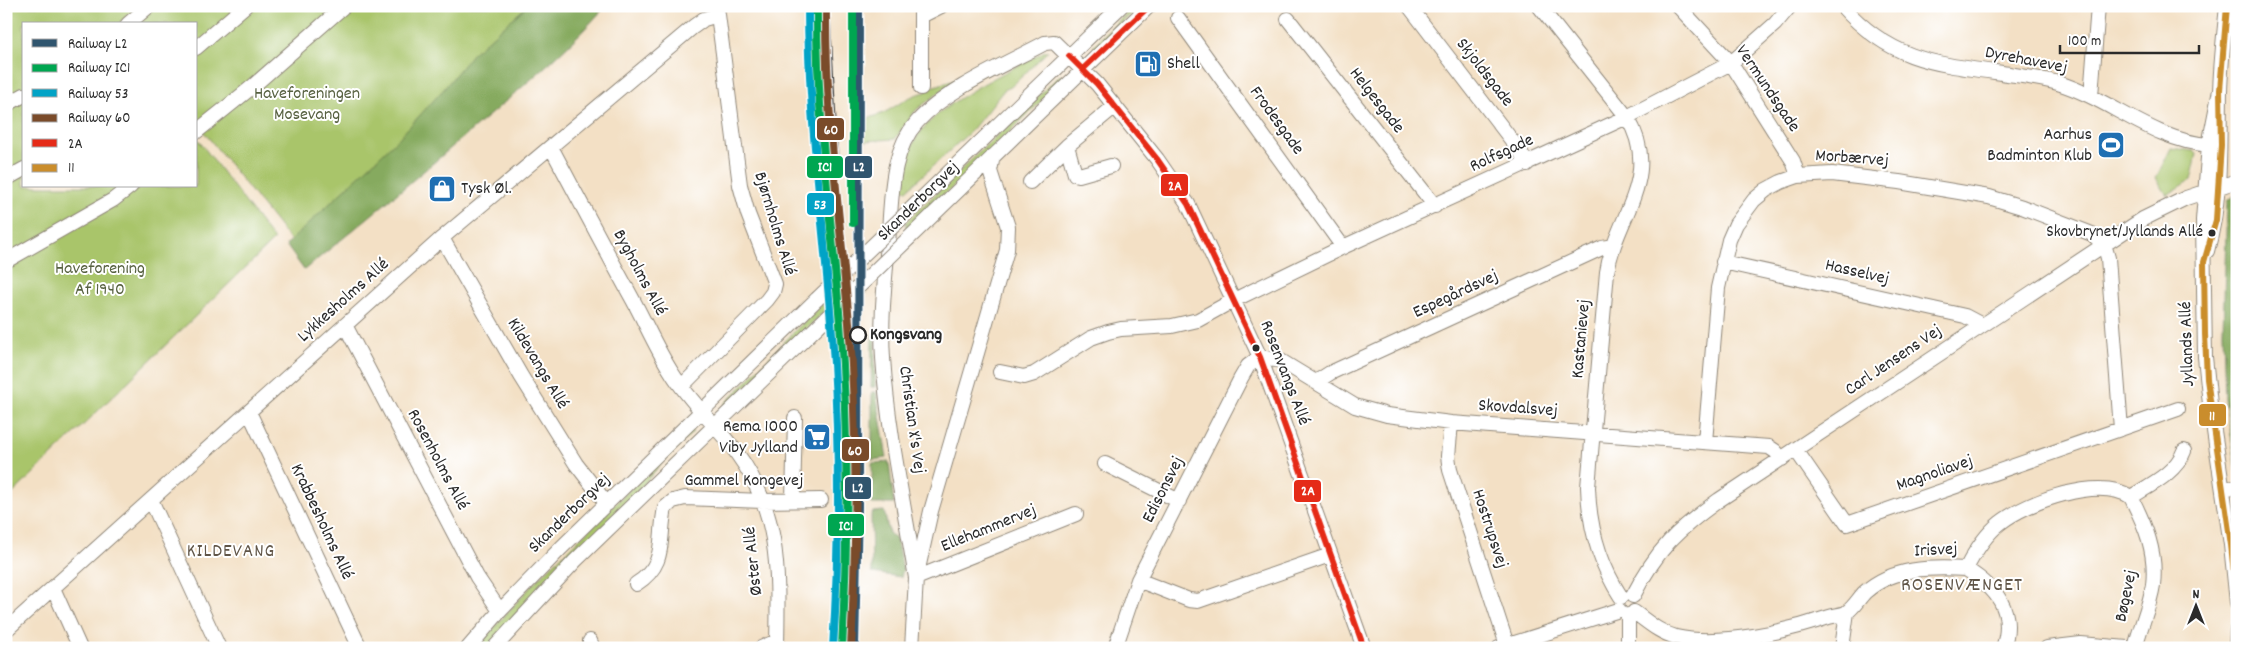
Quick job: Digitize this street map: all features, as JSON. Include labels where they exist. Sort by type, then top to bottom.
[{"type":"street","points":[[130,22],[149,6]]},
{"type":"street","points":[[198,46],[245,6]]},
{"type":"street","points":[[198,130],[252,87],[344,6]]},
{"type":"street","points":[[921,88],[921,10],[928,13],[941,6]]},
{"type":"street","name":"Skanderborgvej","points":[[468,648],[500,611],[607,504],[1120,6]]},
{"type":"street","name":"Skanderborgvej","points":[[494,648],[543,593],[1149,6]]},
{"type":"street","name":"Skjoldsgade","points":[[1410,6],[1520,151],[1527,164]]},
{"type":"street","name":"Kastanievej","points":[[1539,6],[1627,117],[1637,133],[1641,166],[1639,183],[1632,205],[1613,246],[1607,272],[1588,487],[1593,533],[1608,576],[1627,606],[1628,648]]},
{"type":"street","name":"Vermundsgade","points":[[1678,6],[1730,63],[1792,161],[1798,176]]},
{"type":"street","name":"Rolfsgade","points":[[1000,372],[1024,376],[1034,374],[1091,338],[1121,329],[1186,324],[1198,320],[1234,300],[1343,247],[1627,117],[1730,63],[1775,24],[1790,6]]},
{"type":"street","name":"Dyrehavevej","points":[[1842,6],[1857,23],[1884,44],[1913,58],[1940,65],[2059,83],[2090,96],[2174,138],[2189,143],[2209,145]]},
{"type":"street","points":[[2090,96],[2098,6]]},
{"type":"street","name":"Jyllands Allé","points":[[2212,189],[2209,145],[2230,42],[2227,6]]},
{"type":"street","name":"Lykkesholms Allé","points":[[6,630],[442,238],[693,27],[718,11]]},
{"type":"street","name":"Bjørnholms Allé","points":[[682,386],[768,300],[775,284],[748,214],[740,185],[718,11]]},
{"type":"street","name":"Frodesgade","points":[[1178,18],[1343,247]]},
{"type":"street","name":"Helgesgade","points":[[1288,19],[1435,206]]},
{"type":"street","name":"Christian X's Vej","points":[[916,578],[889,418],[883,357],[892,194],[897,164],[904,142],[916,123],[934,106],[957,91],[1045,43],[1057,44],[1082,69]]},
{"type":"street","name":"Rosenvangs Allé","points":[[1082,69],[1115,106],[1157,159],[1188,204],[1260,358],[1364,648]]},
{"type":"street","name":"Jyllands Allé","points":[[2220,90],[2221,145],[2202,235],[2205,357],[2230,488],[2237,603]]},
{"type":"street","points":[[6,105],[22,96]]},
{"type":"street","points":[[1030,182],[1068,146],[1115,106]]},
{"type":"street","points":[[1068,146],[1075,174],[1079,175],[1111,166]]},
{"type":"street","name":"Bygholms Allé","points":[[551,147],[672,374],[702,411]]},
{"type":"street","name":"Christian X's Vej","points":[[912,648],[916,578],[931,511],[1007,250],[1008,227],[990,171],[993,156]]},
{"type":"street","points":[[6,179],[22,170]]},
{"type":"street","name":"Morbærvej","points":[[1705,442],[1718,288],[1723,262],[1736,224],[1749,206],[1766,190],[1798,176],[1832,174],[1908,183],[1989,197],[2071,225],[2092,234],[2104,244]]},
{"type":"street","name":"Carl Jensens Vej","points":[[1627,606],[1655,557],[1678,531],[1711,506],[2104,244],[2162,210],[2212,189],[2237,181]]},
{"type":"street","points":[[6,261],[113,200],[128,188]]},
{"type":"street","name":"Kildevangs Allé","points":[[442,238],[521,376],[576,464],[607,504]]},
{"type":"street","points":[[2104,244],[2108,258],[2121,429]]},
{"type":"street","name":"Espegårdsvej","points":[[1316,382],[1330,373],[1602,248],[1613,246]]},
{"type":"street","name":"Hasselvej","points":[[1723,262],[1965,316],[1982,325]]},
{"type":"street","name":"Rosenholms Allé","points":[[345,325],[477,577],[500,611]]},
{"type":"street","name":"Skovdalsvej","points":[[1260,358],[1281,361],[1355,406],[1368,411],[1450,423],[1768,447],[1775,451],[1782,459]]},
{"type":"street","name":"Edisonsvej","points":[[1115,648],[1138,580],[1180,501],[1241,378],[1248,366],[1260,358]]},
{"type":"street","name":"Magnoliavej","points":[[1796,450],[1847,524],[2178,409]]},
{"type":"street","points":[[702,411],[715,426]]},
{"type":"street","name":"Krabbesholms Allé","points":[[249,412],[360,648]]},
{"type":"street","points":[[793,500],[795,418]]},
{"type":"street","name":"Hostrupsvej","points":[[1450,423],[1448,456],[1450,470],[1503,646]]},
{"type":"street","name":"Øster Allé","points":[[715,426],[744,462],[771,522],[778,588],[777,644]]},
{"type":"street","points":[[2131,497],[2160,479],[2176,465],[2184,451]]},
{"type":"street","points":[[1105,464],[1180,501]]},
{"type":"street","name":"Irisvej","points":[[1627,606],[1662,632],[1677,637],[1702,639],[1776,633],[1847,612],[1874,586],[1908,571],[1923,568],[1966,570],[1988,535],[1999,524],[2030,506],[2072,492],[2090,489],[2124,492],[2131,497]]},
{"type":"street","name":"Bøgevej","points":[[2131,497],[2148,532],[2153,558],[2152,586],[2135,648]]},
{"type":"street","name":"Gammel Kongevej","points":[[636,584],[645,579],[657,565],[662,545],[661,533],[666,508],[673,501],[685,498],[763,501],[821,500]]},
{"type":"street","points":[[151,500],[219,648]]},
{"type":"street","name":"Ellehammervej","points":[[916,578],[1076,514]]},
{"type":"street","points":[[1138,580],[1189,600],[1198,601],[1330,555]]},
{"type":"street","points":[[1966,570],[1994,591],[2006,612],[2007,627],[2003,648]]},
{"type":"street","points":[[52,588],[80,648]]},
{"type":"street","points":[[1503,646],[1627,606]]},
{"type":"street","points":[[1842,648],[1847,612]]},
{"type":"street","points":[[2236,648],[2237,629]]},
{"type":"street","points":[[761,648],[777,644]]},
{"type":"street","points":[[2047,648],[2074,644],[2127,648]]},
{"type":"green space","points":[[9,6],[139,6],[120,22],[22,22],[22,91],[6,101],[6,8]]},
{"type":"green space","name":"Haveforeningen Mosevang","points":[[155,6],[553,6],[297,249],[198,125],[198,22],[136,22]]},
{"type":"green space","points":[[527,6],[606,6],[561,52],[529,81],[304,270],[286,245],[399,138],[444,89],[473,53]]},
{"type":"green space","points":[[1134,6],[1139,6],[1095,49],[1093,46]]},
{"type":"green space","points":[[1048,51],[1011,87],[1004,90],[972,130],[907,190],[902,190],[911,148],[924,128],[937,115],[973,90]]},
{"type":"green space","points":[[1060,75],[1064,79],[911,228],[908,229],[906,227],[906,222]]},
{"type":"green space","points":[[956,80],[916,110],[895,139],[864,141],[865,118],[882,114],[910,97],[926,92],[927,88]]},
{"type":"green space","name":"Haveforening Af 1940","points":[[22,95],[22,188],[198,188],[198,140],[274,240],[6,500],[6,104]]},
{"type":"green space","points":[[2171,148],[2194,151],[2197,154],[2191,180],[2167,195],[2156,178]]},
{"type":"green space","points":[[2237,193],[2237,470],[2225,399],[2223,331],[2227,201]]},
{"type":"green space","points":[[822,304],[827,309],[726,406],[724,404]]},
{"type":"green space","points":[[872,335],[875,335],[875,387],[871,387]]},
{"type":"green space","points":[[872,392],[876,392],[887,458],[872,460]]},
{"type":"green space","points":[[691,430],[693,432],[661,464],[631,499],[538,590],[486,648],[476,648],[532,585]]},
{"type":"green space","points":[[889,462],[894,504],[872,504],[872,463]]},
{"type":"green space","points":[[884,511],[889,533],[896,539],[903,570],[901,577],[872,573],[871,515],[873,512]]},
{"type":"railway","points":[[829,6],[852,426]]},
{"type":"rail line","name":"53","points":[[808,6],[814,141],[831,319],[836,400],[838,506],[833,648]]},
{"type":"rail line","name":"IC1","points":[[817,6],[821,125],[840,323],[845,404],[846,526],[842,648]]},
{"type":"rail line","name":"60","points":[[826,6],[830,125],[849,323],[854,404],[855,526],[851,648]]},
{"type":"rail line","name":"IC1","points":[[853,6],[853,223]]},
{"type":"rail line","name":"L2","points":[[855,648],[858,506],[859,6]]},
{"type":"transit line","name":"2A","points":[[1083,69],[1149,6]]},
{"type":"transit line","name":"11","points":[[2227,6],[2220,90],[2221,145],[2216,220],[2204,262],[2205,334],[2207,379],[2231,545],[2237,601]]},
{"type":"transit line","name":"2A","points":[[1069,56],[1097,84],[1157,159],[1188,204],[1260,357],[1364,648]]},
{"type":"place","name":"Shell","points":[[1148,64]]},
{"type":"place","name":"Aarhus Badminton Klub","points":[[2111,145]]},
{"type":"place","name":"Tysk Øl.","points":[[442,189]]},
{"type":"place","name":"Skovbrynet/Jyllands Allé","points":[[2212,233]]},
{"type":"place","name":"Kongsvang","points":[[858,335]]},
{"type":"place","name":"Rema 1000 Viby Jylland","points":[[817,437]]},
{"type":"district","name":"KILDEVANG","points":[[231,552]]},
{"type":"district","name":"ROSENVÆNGET","points":[[1962,586]]}]
